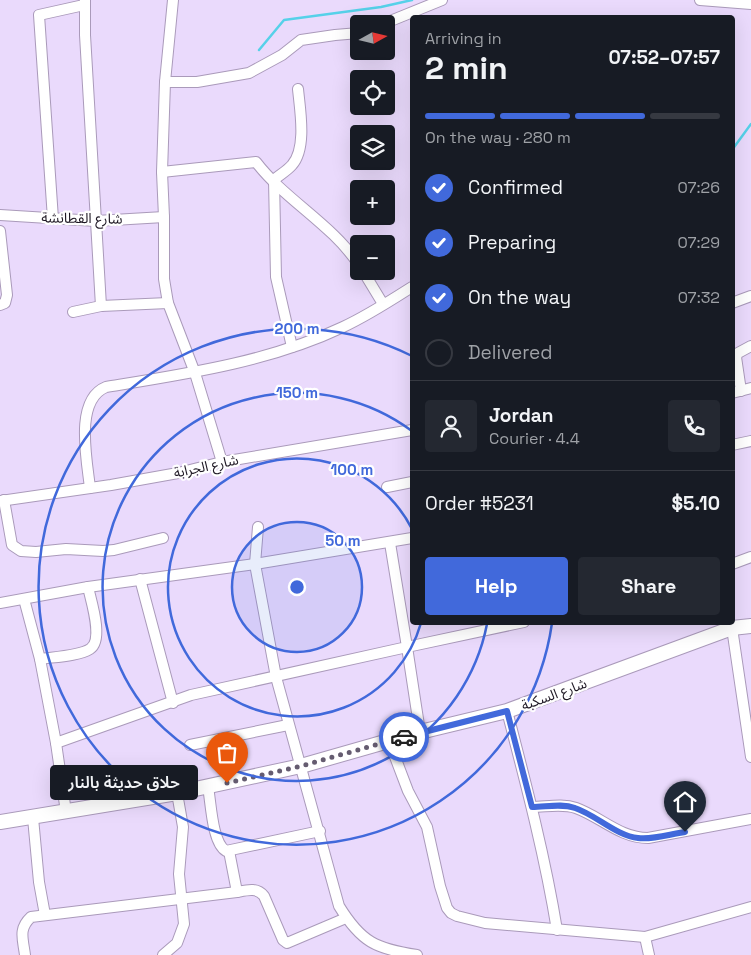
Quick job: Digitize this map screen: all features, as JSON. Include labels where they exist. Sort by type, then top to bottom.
[{"type":"main road","name":"شارع السكبة","points":[[0,822],[177,793],[301,766],[420,732],[507,711],[732,628],[751,626]]},
{"type":"street","points":[[173,0],[165,82],[162,172],[164,279],[168,303],[195,373],[222,462]]},
{"type":"street","points":[[395,19],[442,0]]},
{"type":"street","points":[[700,0],[751,4]]},
{"type":"street","points":[[53,218],[39,14],[85,2],[84,35],[101,306]]},
{"type":"street","points":[[165,82],[197,82],[250,73],[282,55],[301,40],[350,33]]},
{"type":"street","points":[[274,180],[292,165],[298,151],[302,124],[298,89]]},
{"type":"street","points":[[162,172],[256,162],[266,175],[274,180],[350,252]]},
{"type":"street","points":[[274,180],[276,276],[292,347]]},
{"type":"street","name":"شارع القطانشة","points":[[0,215],[96,221],[164,217]]},
{"type":"street","points":[[0,231],[7,295],[6,303],[0,306]]},
{"type":"street","points":[[368,280],[384,304]]},
{"type":"street","points":[[90,488],[85,439],[87,409],[97,390],[195,373],[292,347],[343,327],[410,288]]},
{"type":"street","points":[[735,303],[751,296]]},
{"type":"street","points":[[72,312],[101,306],[168,303]]},
{"type":"street","points":[[751,346],[738,353],[736,357],[737,392],[751,388]]},
{"type":"street","name":"شارع الجرابة","points":[[2,500],[178,473],[222,462],[410,430]]},
{"type":"street","points":[[735,444],[751,441]]},
{"type":"street","points":[[387,487],[410,482]]},
{"type":"street","points":[[2,500],[12,545],[21,551],[36,552],[66,549],[114,550],[163,538]]},
{"type":"street","points":[[258,527],[254,564],[276,677],[288,725],[320,831],[339,906],[346,918],[371,943],[393,952],[417,955]]},
{"type":"street","points":[[0,603],[88,587],[254,564],[410,538]]},
{"type":"street","points":[[390,543],[420,732]]},
{"type":"street","points":[[735,563],[751,557]]},
{"type":"street","points":[[140,579],[173,702]]},
{"type":"street","points":[[40,659],[80,653],[94,646],[96,628],[88,587]]},
{"type":"street","points":[[24,599],[40,659],[56,743],[66,812]]},
{"type":"street","points":[[56,743],[206,691],[510,625]]},
{"type":"street","points":[[732,628],[751,757]]},
{"type":"street","points":[[507,711],[549,879],[557,930]]},
{"type":"street","points":[[190,745],[288,725]]},
{"type":"street","points":[[388,741],[408,791],[427,827],[440,886],[447,908],[457,916],[485,923],[645,937],[751,907]]},
{"type":"street","points":[[208,787],[214,828],[220,845],[224,850],[229,851],[320,831]]},
{"type":"street","points":[[163,955],[177,943],[184,915],[180,898],[179,874],[183,827],[177,793]]},
{"type":"street","points":[[532,807],[562,806],[577,808],[628,836],[638,838],[648,838],[751,819]]},
{"type":"street","points":[[33,818],[39,882],[45,915]]},
{"type":"street","points":[[229,851],[237,892]]},
{"type":"street","points":[[25,955],[22,932],[24,924],[31,917],[180,898],[252,890],[261,892],[283,940],[287,943],[346,918]]},
{"type":"street","points":[[645,937],[649,955]]},
{"type":"waterway","points":[[259,50],[284,20],[381,7],[412,0]]},
{"type":"waterway","points":[[735,146],[751,124]]},
{"type":"way so far","points":[[227,783],[301,766],[404,737]]},
{"type":"place","name":"حلاق حديثة بالنار","points":[[227,783]]},
{"type":"route","points":[[404,737],[507,711],[532,807],[568,806],[577,808],[628,836],[638,838],[685,832]]}]
